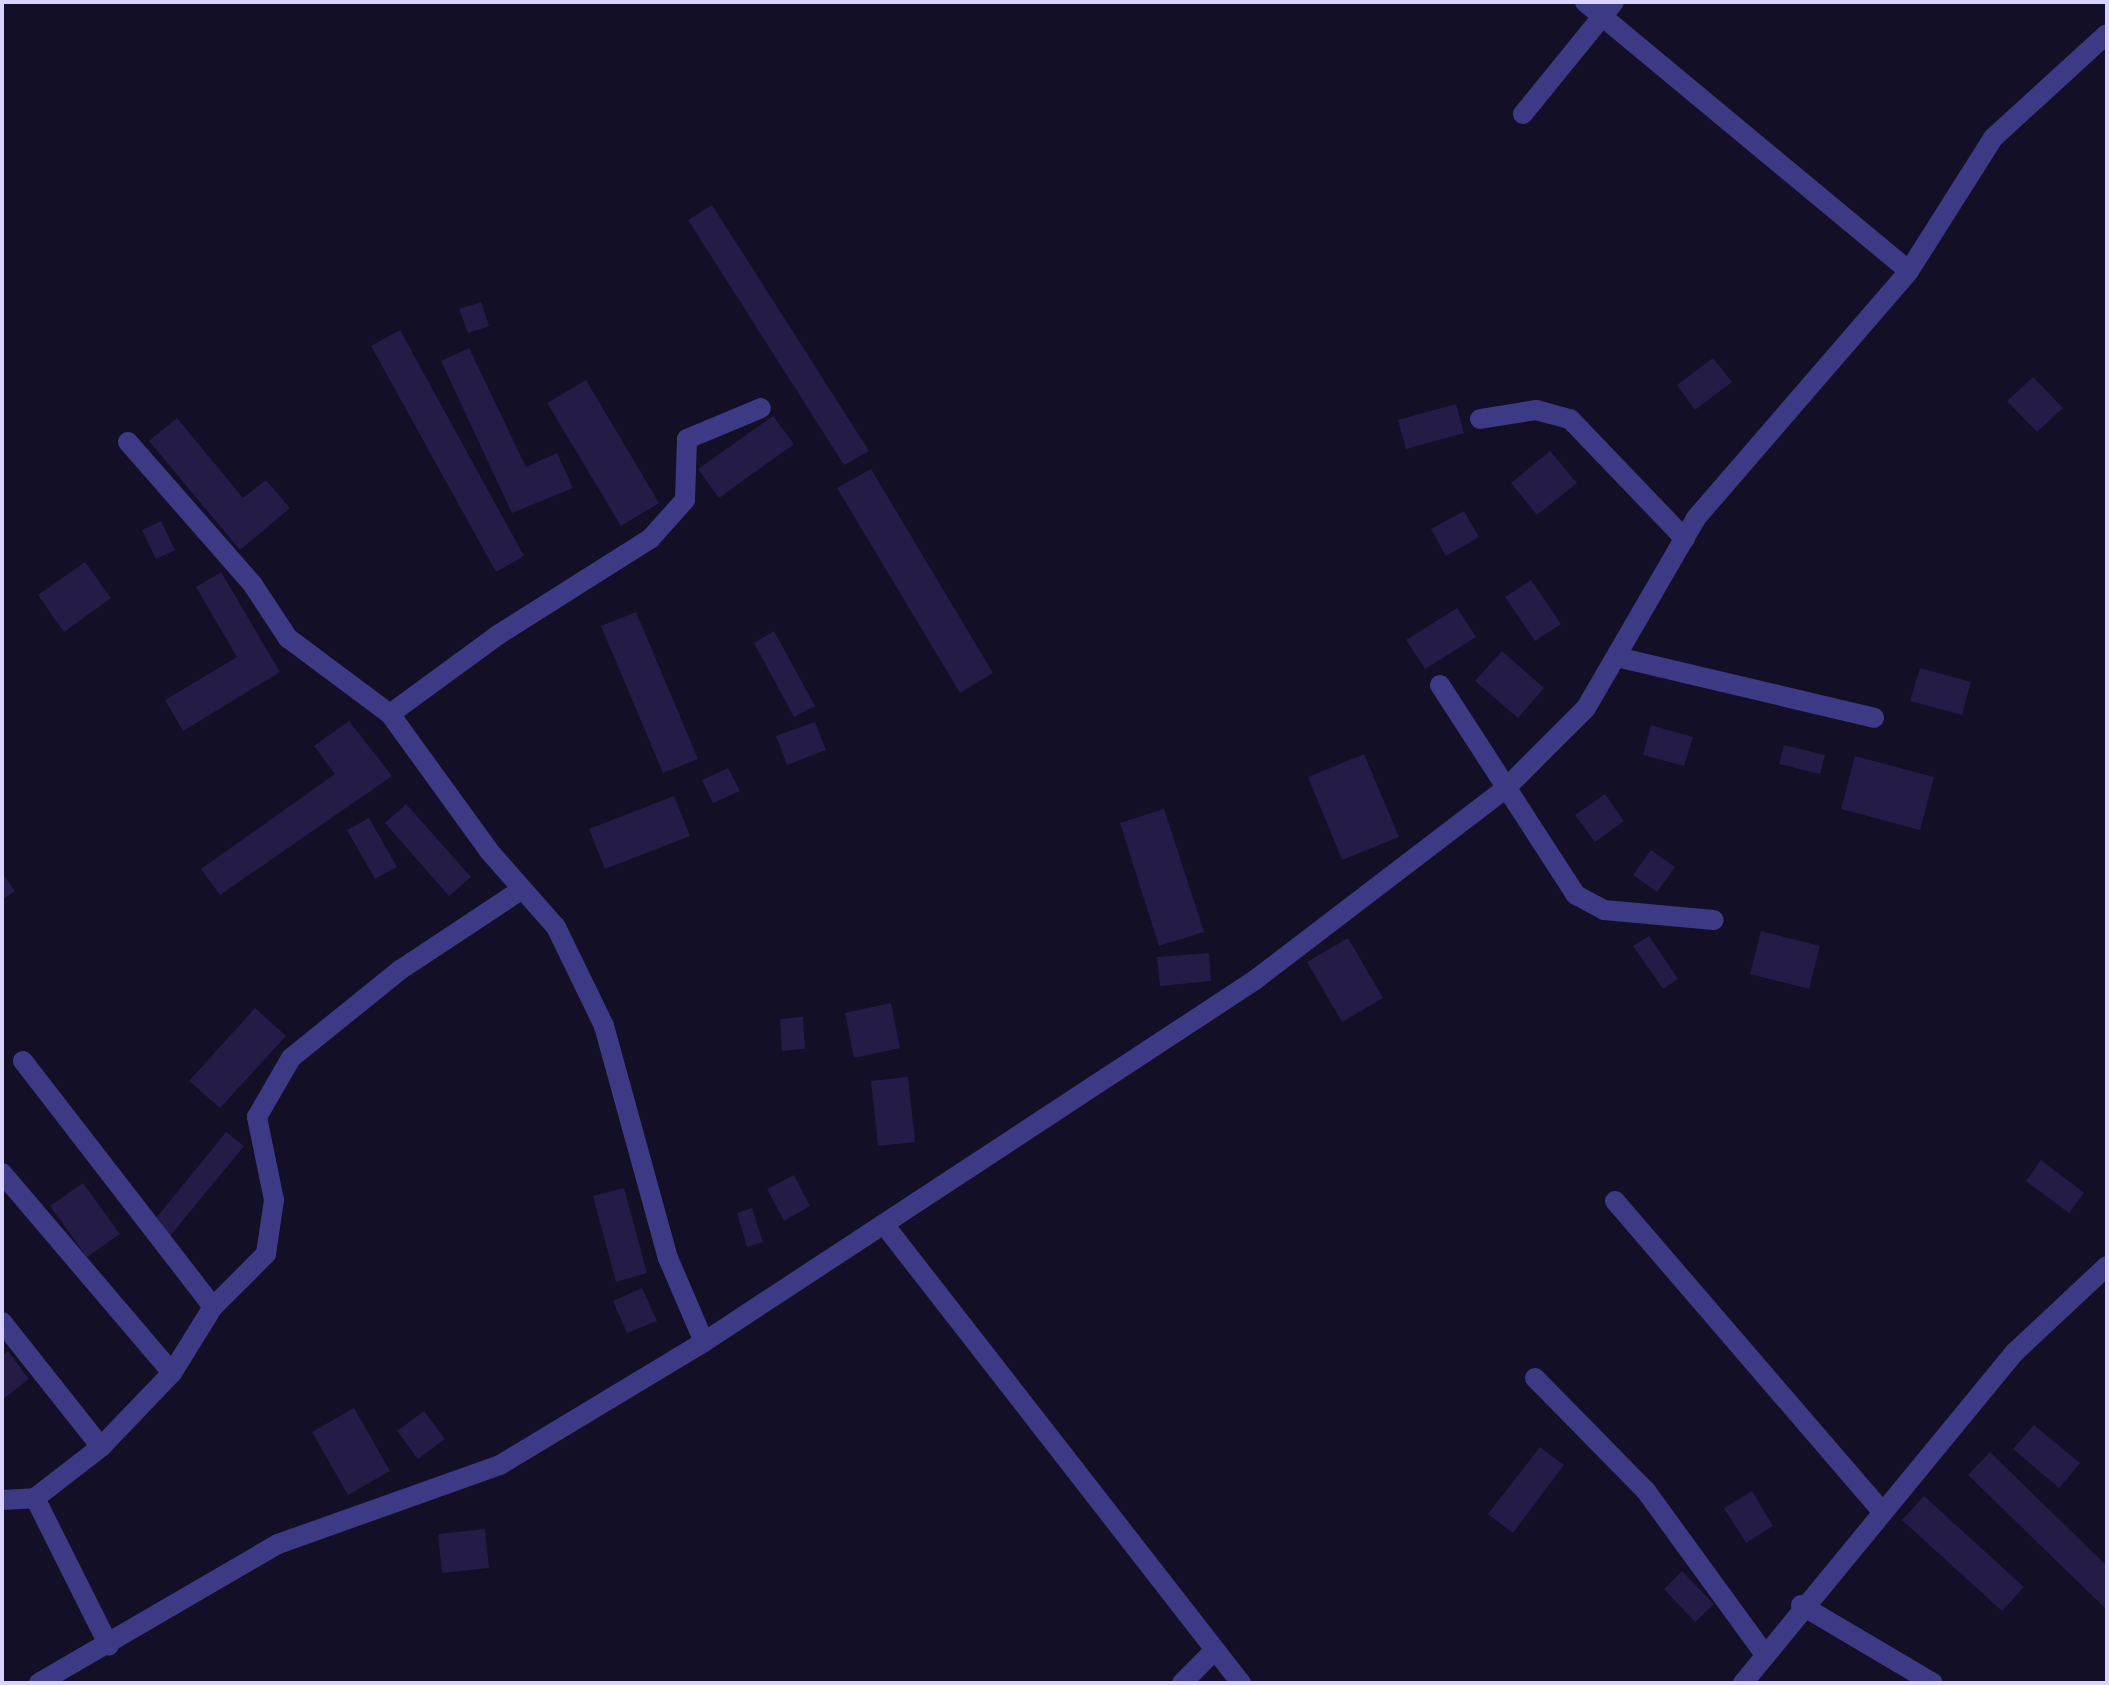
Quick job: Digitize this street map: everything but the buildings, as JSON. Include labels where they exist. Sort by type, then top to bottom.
[{"type":"street","points":[[1585,2],[1608,9],[1909,271]]},
{"type":"street","points":[[1523,114],[1608,9]]},
{"type":"street","points":[[39,1683],[109,1646],[278,1544],[500,1465],[704,1342],[886,1227],[1255,980],[1506,788],[1586,708],[1621,658],[1685,539],[1909,271],[1993,138],[2107,34]]},
{"type":"street","points":[[390,714],[498,635],[650,539],[685,500],[687,439],[761,408]]},
{"type":"street","points":[[1480,419],[1536,410],[1570,419],[1685,539]]},
{"type":"street","points":[[128,442],[253,585],[288,638],[390,714],[521,890],[556,927],[587,983],[668,1258],[704,1342]]},
{"type":"street","points":[[1621,658],[1874,718]]},
{"type":"street","points":[[1440,685],[1576,895],[1604,910],[1714,920]]},
{"type":"street","points":[[2,1500],[35,1498],[101,1447],[172,1373],[213,1307],[266,1254],[274,1200],[257,1117],[291,1058],[400,970],[521,890]]},
{"type":"street","points":[[23,1061],[213,1307]]},
{"type":"street","points":[[2,1173],[172,1373]]},
{"type":"street","points":[[1615,1201],[1880,1509]]},
{"type":"street","points":[[886,1227],[1241,1683]]},
{"type":"street","points":[[1743,1683],[1763,1652],[1801,1605],[2015,1352],[2107,1266]]},
{"type":"street","points":[[2,1322],[101,1447]]},
{"type":"street","points":[[1535,1378],[1646,1491],[1763,1652]]},
{"type":"street","points":[[35,1498],[109,1646]]},
{"type":"street","points":[[1801,1605],[1933,1683]]},
{"type":"street","points":[[1182,1683],[1214,1651]]}]
